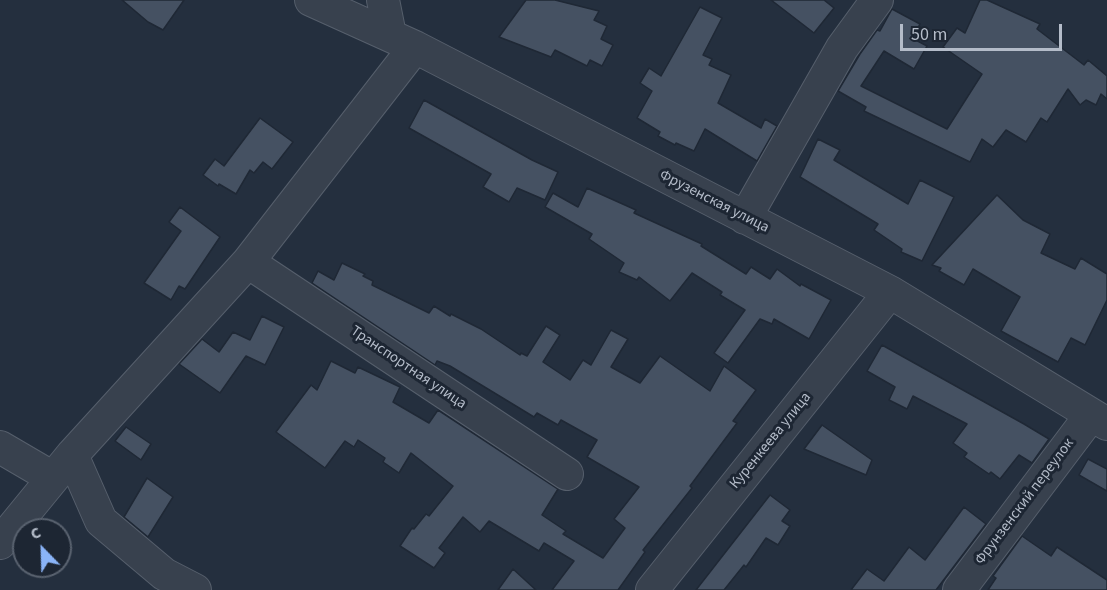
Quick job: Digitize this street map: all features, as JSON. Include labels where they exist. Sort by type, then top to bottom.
[{"type":"street","name":"Фрузенская улица","points":[[311,0],[402,41],[890,292],[1099,420]]},
{"type":"street","points":[[0,543],[63,466],[248,262],[402,41],[384,0]]},
{"type":"street","points":[[746,218],[842,48],[877,0]]},
{"type":"street","name":"Транспортная улица","points":[[248,262],[567,474]]},
{"type":"street","name":"Куренкеева улица","points":[[652,590],[890,292]]},
{"type":"street","name":"Фрунзенский переулок","points":[[959,590],[1099,420]]},
{"type":"street","points":[[0,447],[63,466],[101,521],[164,574],[195,590]]},
{"type":"building","points":[[122,0],[184,0],[163,30],[148,22]]},
{"type":"building","points":[[526,0],[555,0],[599,11],[594,20],[607,26],[601,39],[613,45],[602,66],[590,60],[587,66],[555,50],[551,57],[499,37]]},
{"type":"building","points":[[771,0],[824,0],[834,8],[814,33]]},
{"type":"building","points":[[980,0],[987,0],[1040,24],[1037,29],[1084,65],[1088,60],[1107,76],[1107,99],[1101,94],[1096,105],[1086,100],[1080,105],[1068,89],[1047,122],[1041,118],[1026,142],[1006,130],[993,147],[982,139],[970,162],[864,111],[866,107],[838,91],[860,54],[877,30],[880,31],[892,9],[920,24],[912,38],[927,46],[914,69],[884,51],[861,86],[947,129],[982,74],[943,47],[957,28],[965,33]]},
{"type":"building","points":[[700,7],[722,18],[703,55],[712,59],[709,65],[731,75],[718,103],[761,128],[765,119],[777,126],[757,161],[705,129],[694,151],[676,143],[675,145],[658,136],[660,132],[637,118],[652,91],[640,83],[649,68],[661,76]]},
{"type":"building","points":[[424,100],[558,172],[545,200],[517,188],[509,202],[483,187],[491,174],[409,128]]},
{"type":"building","points":[[260,118],[293,142],[272,169],[263,162],[254,173],[250,170],[236,194],[219,184],[218,186],[203,175],[215,159],[224,166]]},
{"type":"building","points":[[818,139],[840,150],[834,160],[908,204],[920,180],[954,197],[922,261],[901,252],[902,249],[874,230],[878,224],[800,177]]},
{"type":"building","points":[[587,188],[636,210],[634,213],[702,244],[701,246],[746,274],[751,267],[770,279],[777,269],[800,286],[801,284],[831,300],[809,339],[774,319],[772,324],[760,319],[728,363],[714,353],[745,310],[720,295],[722,292],[692,273],[670,301],[639,277],[637,280],[619,272],[624,263],[589,239],[592,234],[545,207],[553,193],[578,207]]},
{"type":"building","points":[[997,195],[1023,220],[1050,234],[1041,253],[1075,269],[1081,258],[1107,274],[1107,300],[1085,345],[1071,338],[1058,362],[1001,331],[1020,297],[973,269],[964,285],[939,271],[941,268],[932,265]]},
{"type":"building","points":[[180,207],[220,237],[185,289],[179,286],[171,300],[144,283],[181,231],[169,222]]},
{"type":"building","points":[[342,263],[365,274],[363,276],[373,281],[372,285],[429,313],[434,306],[450,316],[451,314],[481,329],[520,355],[521,353],[527,356],[546,326],[560,335],[543,362],[570,380],[583,360],[591,365],[611,330],[628,339],[611,367],[640,383],[660,356],[710,391],[724,366],[756,390],[733,421],[737,423],[690,486],[692,488],[643,550],[645,552],[618,590],[552,590],[574,561],[544,543],[539,551],[489,521],[480,532],[463,517],[439,548],[445,553],[434,568],[400,546],[412,528],[414,529],[426,514],[429,516],[453,486],[411,453],[399,473],[383,462],[385,458],[358,440],[354,447],[345,441],[325,468],[276,432],[311,385],[317,390],[331,361],[355,373],[358,367],[400,387],[393,402],[429,423],[438,410],[558,489],[542,515],[566,531],[563,534],[603,558],[625,528],[614,519],[639,487],[587,457],[597,440],[561,420],[558,425],[537,413],[534,417],[450,366],[437,361],[435,365],[312,283],[318,271],[334,280]]},
{"type":"building","points":[[262,316],[284,327],[265,365],[246,356],[220,393],[179,364],[202,339],[219,352],[233,332],[250,340]]},
{"type":"building","points":[[882,345],[1049,439],[1032,463],[1019,455],[1000,479],[991,472],[989,474],[964,457],[967,453],[953,443],[967,424],[913,396],[907,409],[889,400],[895,387],[867,371]]},
{"type":"building","points":[[822,425],[872,460],[866,475],[804,449]]},
{"type":"building","points":[[126,427],[151,444],[141,460],[115,441]]},
{"type":"building","points":[[1088,459],[1107,469],[1107,491],[1079,475]]},
{"type":"building","points":[[147,478],[173,497],[148,537],[124,517]]},
{"type":"building","points":[[770,495],[790,510],[782,521],[790,526],[778,545],[766,538],[746,567],[744,565],[724,590],[696,590]]},
{"type":"building","points":[[964,507],[986,524],[936,590],[851,590],[867,569],[884,581],[909,547],[925,560]]},
{"type":"building","points":[[1022,536],[1051,556],[1057,547],[1107,580],[1107,590],[988,590],[996,578],[993,576]]},
{"type":"building","points":[[513,569],[536,590],[498,590]]}]
